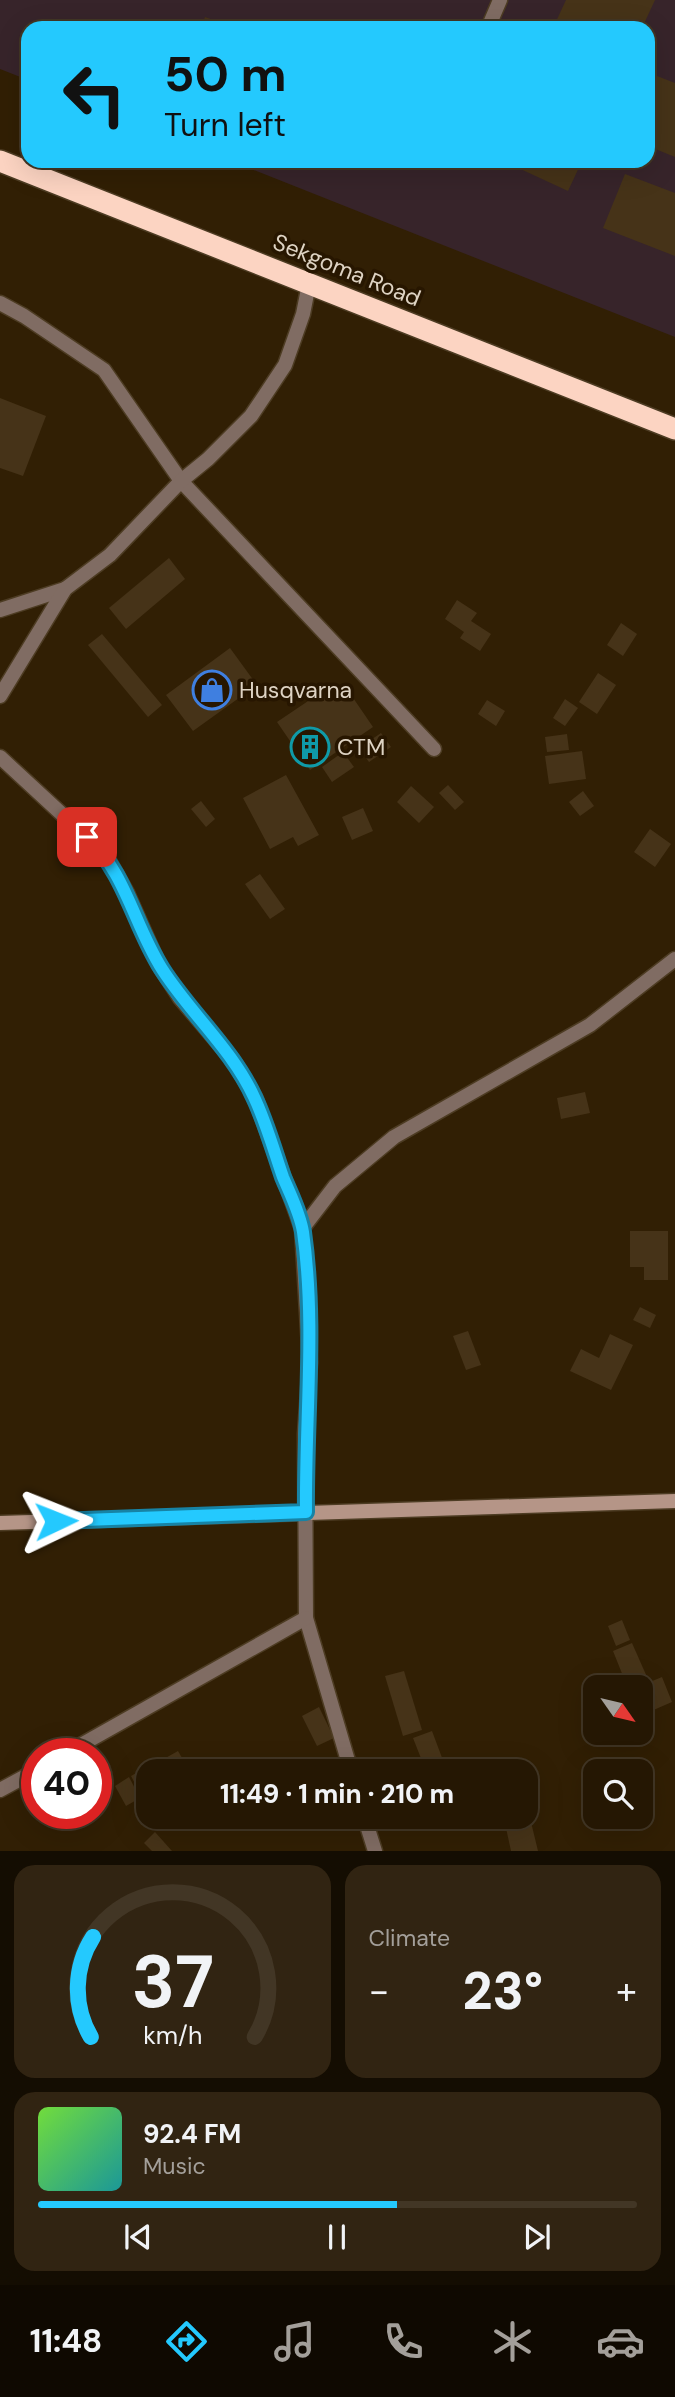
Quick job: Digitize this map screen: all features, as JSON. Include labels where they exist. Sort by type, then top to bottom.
[{"type":"highway","name":"Sekgoma Road","points":[[0,161],[675,429]]},
{"type":"street","points":[[491,21],[500,0]]},
{"type":"street","points":[[0,610],[65,589],[110,555],[181,481],[208,459],[251,416],[285,365],[303,314],[309,284]]},
{"type":"street","points":[[0,303],[104,370],[181,481],[434,749]]},
{"type":"street","points":[[0,696],[65,589]]},
{"type":"street","points":[[0,757],[105,854],[127,893],[159,965],[180,998],[233,1060],[254,1097],[302,1229],[310,1363],[305,1434],[306,1618],[347,1759]]},
{"type":"street","points":[[302,1229],[335,1186],[394,1137],[422,1118],[590,1025],[675,959]]},
{"type":"street","points":[[0,1523],[675,1501]]},
{"type":"street","points":[[93,1738],[306,1618]]},
{"type":"street","points":[[0,1790],[21,1779]]},
{"type":"street","points":[[368,1829],[375,1851]]},
{"type":"shaded area","points":[[0,0],[675,0],[675,337],[249,168],[655,168],[655,21],[21,21],[21,77],[0,69]]},
{"type":"building","points":[[566,0],[655,0],[645,21],[556,21]]},
{"type":"building","points":[[657,76],[675,83],[675,157],[655,149]]},
{"type":"building","points":[[518,168],[579,168],[568,191]]},
{"type":"building","points":[[625,174],[675,193],[675,256],[603,228]]},
{"type":"building","points":[[0,398],[46,416],[23,476],[0,468]]},
{"type":"building","points":[[169,558],[185,579],[126,629],[109,608]]},
{"type":"building","points":[[457,600],[477,613],[471,621],[491,634],[480,651],[460,638],[464,632],[445,619]]},
{"type":"building","points":[[621,623],[637,634],[623,656],[607,645]]},
{"type":"building","points":[[102,634],[162,705],[148,717],[88,645]]},
{"type":"building","name":"Husqvarna","points":[[230,648],[257,685],[193,731],[166,695]]},
{"type":"building","points":[[598,673],[616,685],[597,714],[579,702]]},
{"type":"building","points":[[347,689],[373,727],[310,770],[277,722],[323,691],[330,701]]},
{"type":"building","points":[[565,699],[578,708],[565,726],[553,718]]},
{"type":"building","points":[[487,700],[505,711],[496,726],[478,714]]},
{"type":"building","points":[[381,733],[391,747],[369,762],[359,748]]},
{"type":"building","points":[[567,734],[569,750],[547,752],[545,737]]},
{"type":"building","points":[[582,751],[586,779],[549,784],[545,756]]},
{"type":"building","points":[[343,752],[354,767],[332,782],[322,767]]},
{"type":"building","points":[[286,775],[319,835],[298,846],[293,837],[270,849],[243,798]]},
{"type":"building","points":[[448,785],[464,802],[455,810],[439,793]]},
{"type":"building","points":[[411,786],[434,807],[419,823],[397,802]]},
{"type":"building","points":[[583,791],[594,806],[580,816],[569,802]]},
{"type":"building","points":[[201,801],[215,819],[206,827],[191,809]]},
{"type":"building","points":[[363,808],[373,831],[352,840],[342,817]]},
{"type":"building","points":[[650,829],[671,844],[655,867],[634,852]]},
{"type":"building","points":[[260,874],[285,909],[270,919],[245,884]]},
{"type":"building","points":[[585,1092],[590,1113],[561,1119],[557,1098]]},
{"type":"building","points":[[630,1231],[668,1231],[668,1280],[644,1280],[644,1267],[630,1267]]},
{"type":"building","points":[[640,1307],[656,1315],[650,1328],[633,1320]]},
{"type":"building","points":[[468,1331],[481,1365],[466,1370],[453,1336]]},
{"type":"building","points":[[610,1334],[633,1345],[611,1390],[570,1371],[581,1349],[599,1358]]},
{"type":"building","points":[[622,1620],[630,1640],[616,1646],[608,1626]]},
{"type":"building","points":[[632,1643],[646,1675],[623,1675],[613,1651]]},
{"type":"building","points":[[404,1671],[422,1730],[403,1736],[385,1676]]},
{"type":"building","points":[[662,1677],[672,1702],[653,1710],[653,1681]]},
{"type":"building","points":[[319,1707],[334,1738],[317,1746],[302,1716]]},
{"type":"building","points":[[432,1731],[442,1759],[421,1759],[413,1738]]},
{"type":"building","points":[[178,1751],[183,1759],[164,1759]]},
{"type":"building","points":[[136,1773],[136,1786],[131,1776]]},
{"type":"building","points":[[129,1777],[136,1790],[136,1800],[126,1806],[115,1786]]},
{"type":"building","points":[[506,1829],[533,1829],[538,1851],[511,1851]]},
{"type":"building","points":[[155,1832],[172,1851],[152,1851],[144,1843]]},
{"type":"place","name":"Husqvarna","points":[[212,690]]},
{"type":"place","name":"CTM","points":[[310,747]]},
{"type":"route","points":[[56,1521],[306,1512],[305,1434],[310,1363],[302,1229],[254,1097],[233,1060],[180,998],[159,965],[127,893],[105,854],[87,837]]}]
